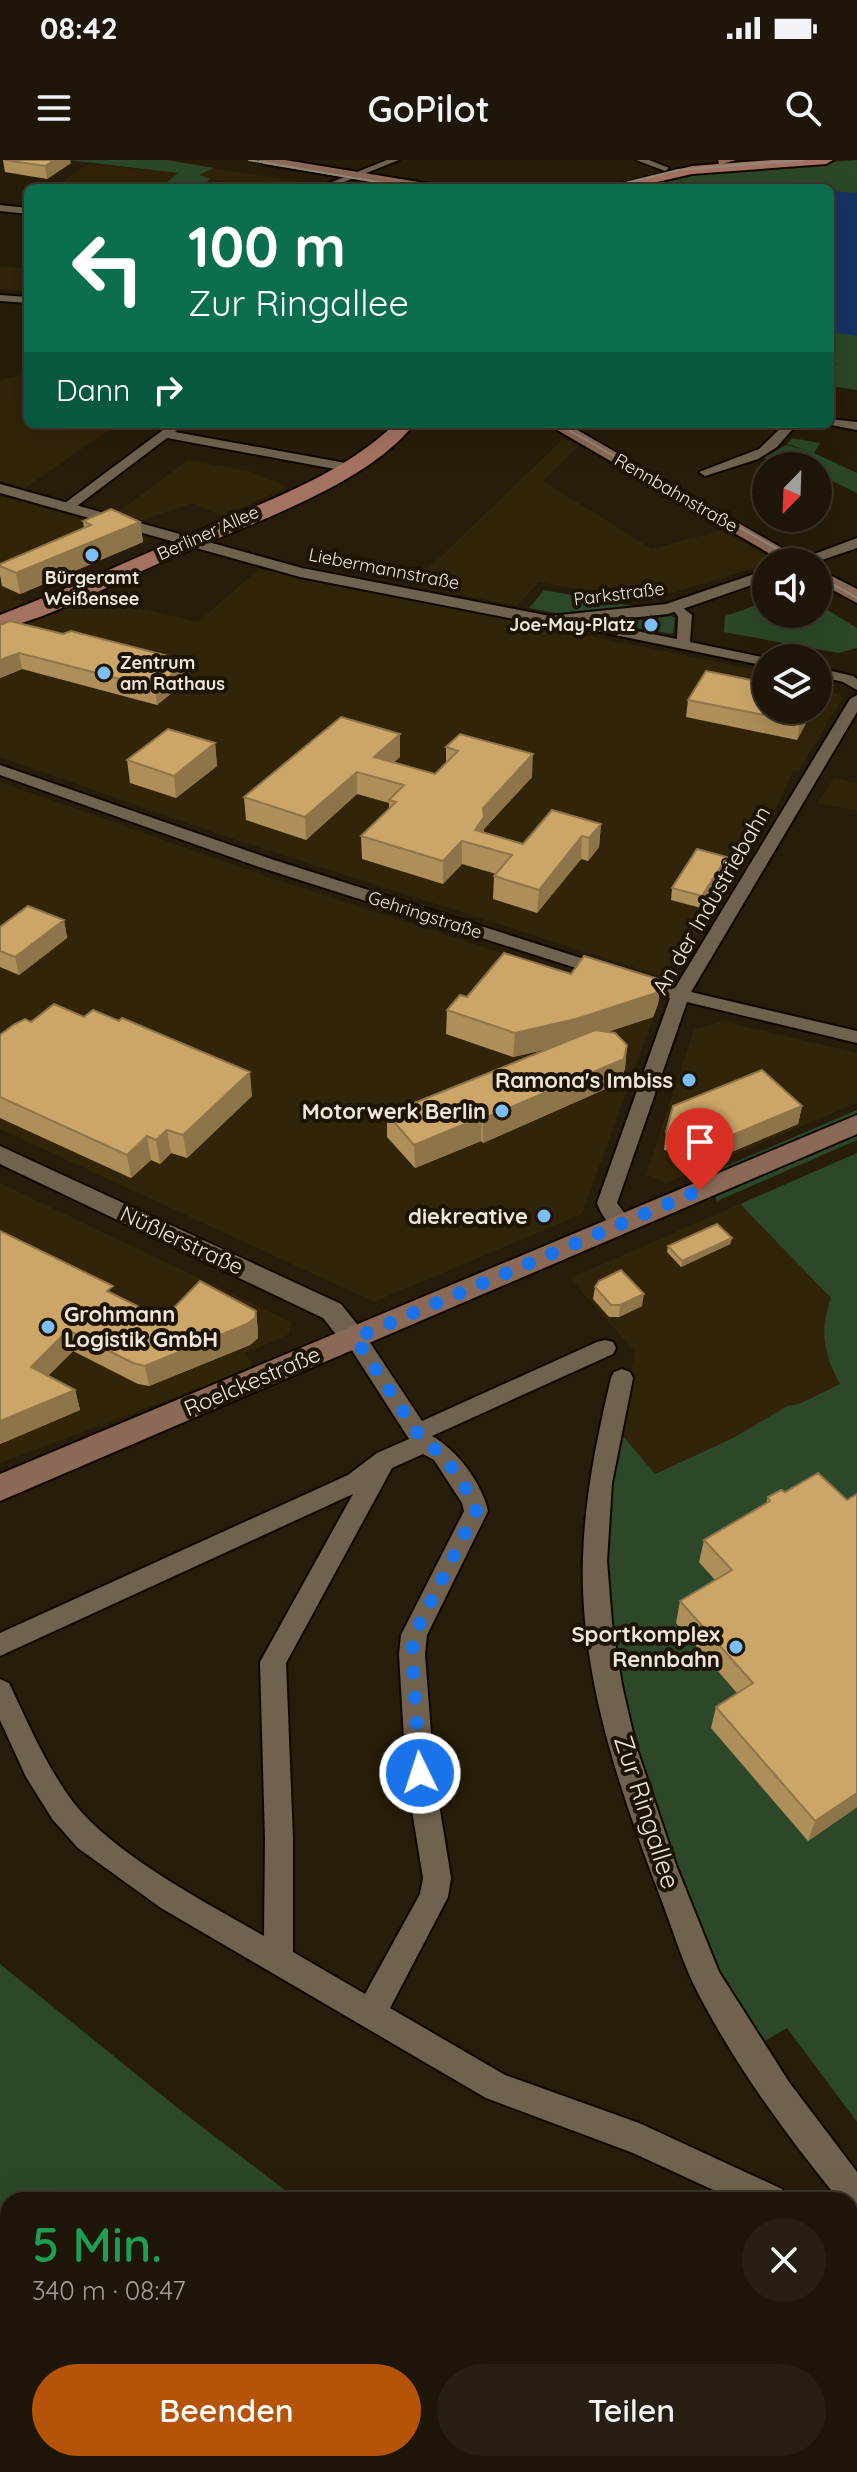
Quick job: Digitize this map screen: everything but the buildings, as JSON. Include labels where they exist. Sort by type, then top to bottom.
[{"type":"main road","points":[[601,184],[665,168],[726,161],[826,160]]},
{"type":"main road","points":[[260,161],[402,184]]},
{"type":"main road","points":[[630,184],[675,173],[768,161]]},
{"type":"main road","points":[[351,177],[382,184]]},
{"type":"main road","name":"Berliner Allee","points":[[0,623],[351,468],[401,428]]},
{"type":"main road","name":"Rennbahnstraße","points":[[562,428],[774,548]]},
{"type":"main road","points":[[832,582],[857,597]]},
{"type":"main road","name":"Roelckestraße","points":[[0,1488],[857,1124]]},
{"type":"street","points":[[332,184],[395,160]]},
{"type":"street","points":[[640,160],[665,168]]},
{"type":"street","points":[[0,208],[24,211]]},
{"type":"street","points":[[0,297],[24,300]]},
{"type":"street","points":[[834,423],[857,426]]},
{"type":"street","points":[[69,506],[173,428]]},
{"type":"street","points":[[705,472],[764,452],[776,445],[788,428]]},
{"type":"street","points":[[165,434],[351,468]]},
{"type":"street","name":"Liebermannstraße","points":[[0,488],[309,574],[752,659]]},
{"type":"street","points":[[832,551],[857,543]]},
{"type":"street","name":"Parkstraße","points":[[566,621],[677,607],[752,580]]},
{"type":"street","name":"Parkstraße","points":[[677,607],[685,615],[681,645]]},
{"type":"street","points":[[832,675],[854,680]]},
{"type":"street","name":"An der Industriebahn","points":[[622,1223],[607,1203],[680,995],[857,699]]},
{"type":"street","name":"Gehringstraße","points":[[0,770],[275,867],[680,995],[857,1037]]},
{"type":"street","name":"Nüßlerstraße","points":[[0,1154],[332,1311],[355,1338]]},
{"type":"street","points":[[355,1338],[420,1438],[442,1453],[474,1501],[476,1511],[414,1635],[412,1654],[420,1773],[437,1878],[434,1897],[370,2014]]},
{"type":"street","points":[[0,1645],[356,1482],[420,1438],[605,1348]]},
{"type":"street","name":"Zur Ringallee","points":[[622,1378],[598,1496],[595,1553],[598,1617],[607,1681],[647,1832],[708,1982],[720,2004],[788,2106],[853,2192]]},
{"type":"street","points":[[278,1959],[279,1839],[273,1662],[385,1460]]},
{"type":"street","points":[[0,1691],[36,1768],[63,1811],[88,1839],[171,1898],[497,2087],[639,2139],[754,2192]]},
{"type":"shaded area","points":[[88,164],[179,173],[165,184],[59,184]]},
{"type":"shaded area","points":[[214,168],[312,184],[237,184],[196,176]]},
{"type":"shaded area","points":[[0,266],[24,269],[24,291],[0,289]]},
{"type":"shaded area","points":[[24,374],[24,428],[112,428],[25,488],[0,481],[0,380]]},
{"type":"shaded area","points":[[564,438],[579,446],[543,481],[652,549],[722,530],[753,548],[752,568],[669,594],[664,591],[635,595],[632,599],[539,582],[517,606],[411,585]]},
{"type":"shaded area","points":[[188,460],[249,471],[288,487],[224,516],[193,503],[142,520],[116,513]]},
{"type":"shaded area","points":[[0,496],[150,539],[13,598],[27,602],[0,613]]},
{"type":"shaded area","points":[[259,569],[752,669],[752,724],[827,724],[798,772],[793,771],[782,796],[670,979],[227,837],[0,757],[0,643],[19,625],[90,596],[198,622]]},
{"type":"shaded area","points":[[832,691],[843,698],[832,716]]},
{"type":"shaded area","points":[[834,778],[857,783],[857,811],[817,803]]},
{"type":"shaded area","points":[[0,782],[274,879],[658,1004],[582,1214],[374,1302],[0,1129]]},
{"type":"shaded area","points":[[722,1021],[857,1053],[857,1103],[666,1183],[646,1175],[694,1030]]},
{"type":"shaded area","points":[[0,1183],[291,1322],[289,1334],[246,1353],[254,1368],[0,1463]]},
{"type":"shaded area","points":[[740,1204],[831,1298],[825,1315],[832,1370],[841,1384],[799,1404],[787,1406],[735,1437],[654,1474],[618,1430],[635,1352],[570,1278]]},
{"type":"green space","points":[[67,160],[167,160],[214,168],[199,175],[211,179],[201,184],[165,184],[178,173]]},
{"type":"green space","points":[[857,160],[857,390],[834,387],[834,365],[839,364],[834,363],[834,358],[837,358],[834,351],[837,349],[834,346],[834,184],[646,184],[698,173]]},
{"type":"green space","points":[[792,438],[820,443],[815,452],[774,452],[786,445],[810,451],[787,444]]},
{"type":"green space","points":[[832,461],[857,473],[857,493],[832,481]]},
{"type":"green space","points":[[544,590],[633,606],[560,614],[529,608]]},
{"type":"green space","points":[[752,607],[752,628],[832,628],[832,613],[857,628],[857,648],[838,653],[832,652],[832,644],[789,644],[724,632],[725,616]]},
{"type":"green space","points":[[675,618],[673,634],[614,624]]},
{"type":"green space","points":[[857,1110],[857,1114],[718,1174],[696,1179]]},
{"type":"green space","points":[[857,1131],[857,1140],[717,1201],[713,1193]]},
{"type":"green space","name":"Sportkomplex Rennbahn","points":[[857,1153],[857,2122],[787,2028],[758,2045],[701,1943],[638,1758],[617,1668],[607,1584],[607,1494],[618,1430],[655,1474],[735,1437],[787,1406],[799,1404],[840,1384],[825,1342],[825,1321],[831,1298],[740,1204]]},
{"type":"green space","points":[[0,1964],[184,2113],[288,2192],[0,2192]]},
{"type":"water","points":[[834,191],[857,193],[857,336],[834,333]]},
{"type":"tram line","points":[[249,160],[389,184]]},
{"type":"tram line","points":[[621,184],[678,170],[803,160]]},
{"type":"tram line","points":[[565,428],[775,548]]},
{"type":"tram line","points":[[832,584],[857,598]]},
{"type":"place","name":"Bürgeramt Weißensee","points":[[92,555]]},
{"type":"place","name":"Joe-May-Platz","points":[[651,625]]},
{"type":"place","name":"Zentrum am Rathaus","points":[[104,673]]},
{"type":"place","name":"Ramona's Imbiss","points":[[689,1080]]},
{"type":"place","name":"Motorwerk Berlin","points":[[502,1111]]},
{"type":"place","name":"diekreative","points":[[544,1216]]},
{"type":"place","name":"Grohmann Logistik GmbH","points":[[48,1327]]},
{"type":"place","name":"Sportkomplex Rennbahn","points":[[736,1647]]},
{"type":"route","points":[[420,1773],[412,1654],[414,1635],[476,1511],[474,1501],[442,1453],[424,1443],[355,1338],[700,1190]]}]
